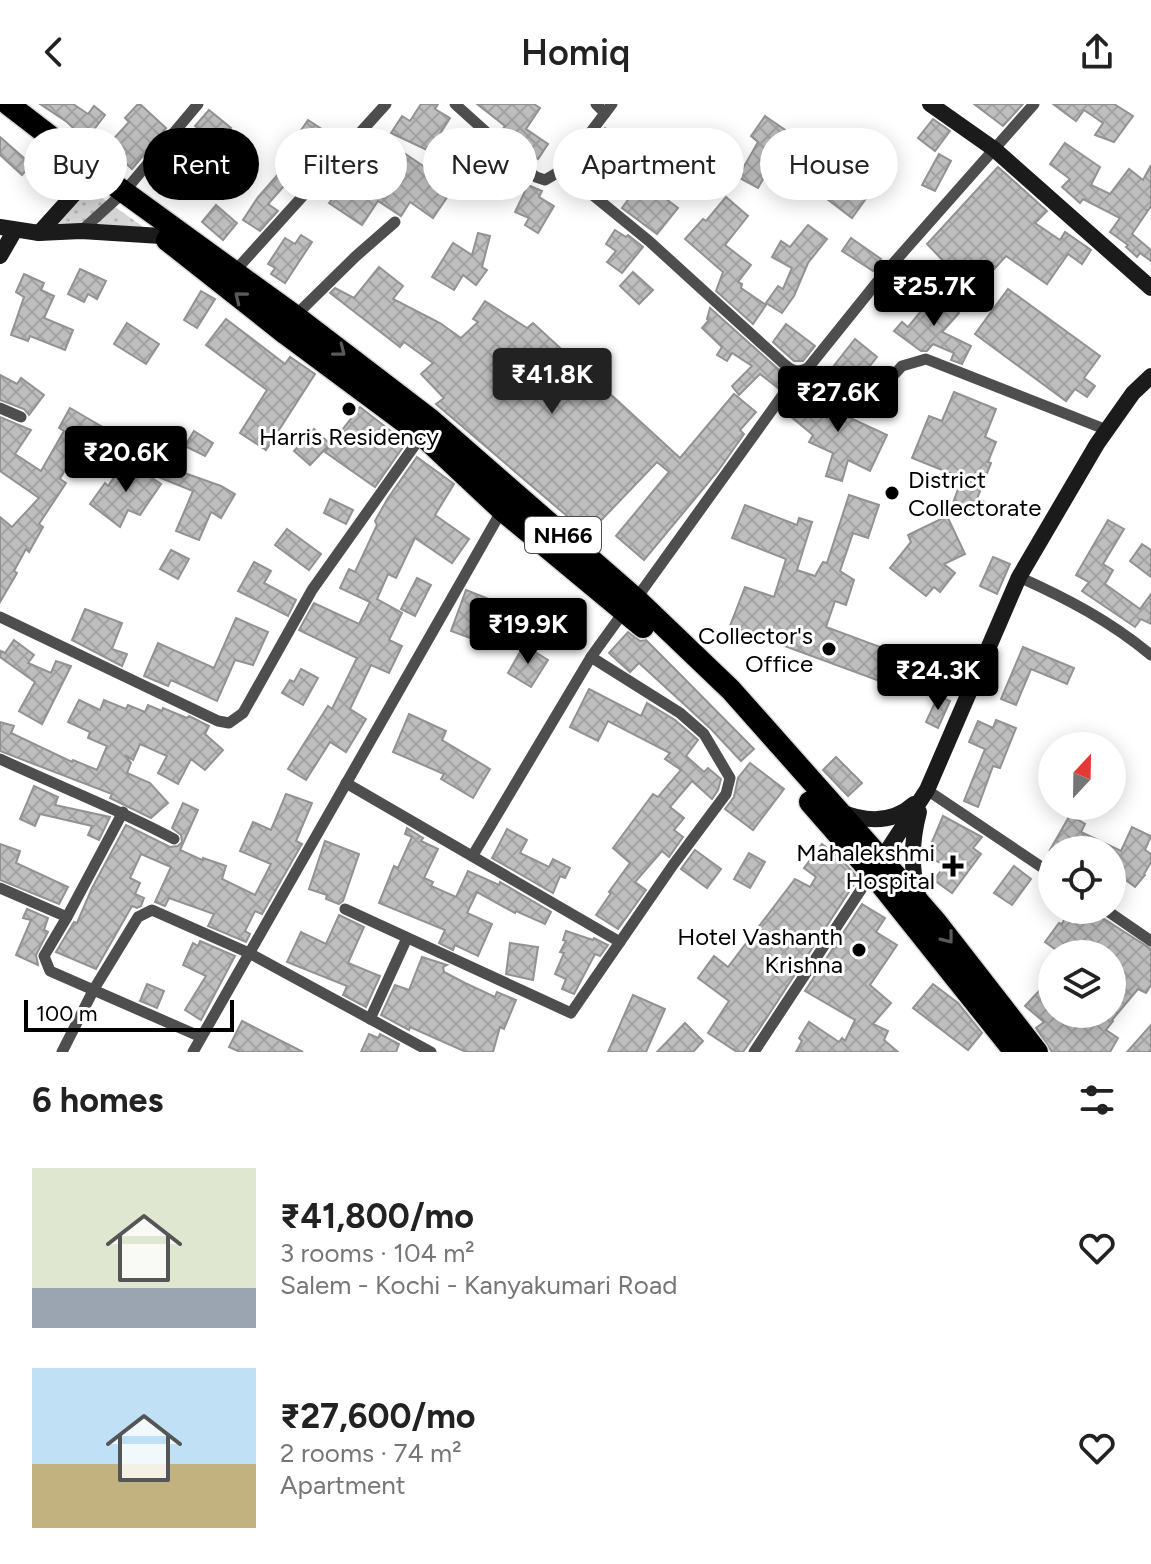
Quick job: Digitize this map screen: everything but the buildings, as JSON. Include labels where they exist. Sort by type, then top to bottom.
[{"type":"highway","name":"NH66","points":[[10,108],[33,128]]},
{"type":"highway","name":"NH66","points":[[124,200],[165,230],[286,334],[469,466],[731,690],[836,809],[1014,1046],[1037,1052]]},
{"type":"highway","name":"NH66","points":[[165,230],[235,271],[431,420],[502,510],[630,604],[882,873],[936,922],[1014,1046]]},
{"type":"main road","points":[[930,104],[994,149],[1151,288]]},
{"type":"main road","points":[[39,233],[69,200]]},
{"type":"main road","points":[[0,256],[8,228],[39,233],[165,230]]},
{"type":"main road","points":[[882,873],[925,792],[1019,577],[1107,430],[1133,393],[1151,376]]},
{"type":"main road","points":[[836,809],[860,819],[892,818],[904,813],[925,792]]},
{"type":"main road","points":[[924,911],[912,875],[913,835],[925,792]]},
{"type":"main road","points":[[882,873],[913,835]]},
{"type":"street","points":[[127,186],[198,104]]},
{"type":"street","points":[[235,271],[386,104]]},
{"type":"street","points":[[455,104],[536,177],[545,180],[553,175]]},
{"type":"street","points":[[473,855],[591,657],[804,370],[882,276],[1034,104]]},
{"type":"street","points":[[591,128],[605,107]]},
{"type":"street","points":[[81,231],[114,200]]},
{"type":"street","points":[[599,200],[649,241],[789,369],[804,370],[848,396],[876,394],[902,366],[926,359],[1107,430]]},
{"type":"street","points":[[295,316],[395,222]]},
{"type":"street","points":[[0,408],[21,417]]},
{"type":"street","points":[[0,617],[218,721],[229,723],[243,713],[312,590],[422,435]]},
{"type":"street","points":[[193,1052],[502,510]]},
{"type":"street","points":[[1019,577],[1096,614],[1151,655]]},
{"type":"street","points":[[345,909],[571,1013],[726,794],[730,778],[704,734],[680,713],[591,657]]},
{"type":"street","points":[[0,759],[123,812],[174,839]]},
{"type":"street","points":[[346,783],[620,942]]},
{"type":"street","points":[[925,792],[1038,865]]},
{"type":"street","points":[[123,812],[44,956],[50,971],[201,1037]]},
{"type":"street","points":[[754,1052],[882,873]]},
{"type":"street","points":[[0,888],[67,917]]},
{"type":"street","points":[[62,1052],[94,989],[138,917],[147,911],[157,911],[249,953],[431,1052]]},
{"type":"street","points":[[1126,924],[1151,941]]},
{"type":"street","points":[[370,1019],[407,938]]},
{"type":"shaded area","points":[[76,200],[105,200],[152,233],[49,227]]},
{"type":"place","name":"Harris Residency","points":[[349,409]]},
{"type":"place","name":"District Collectorate","points":[[892,493]]},
{"type":"place","name":"Collector's Office","points":[[829,649]]},
{"type":"place","name":"Mahalekshmi Hospital","points":[[953,866]]},
{"type":"place","name":"Hotel Vashanth Krishna","points":[[859,950]]}]
